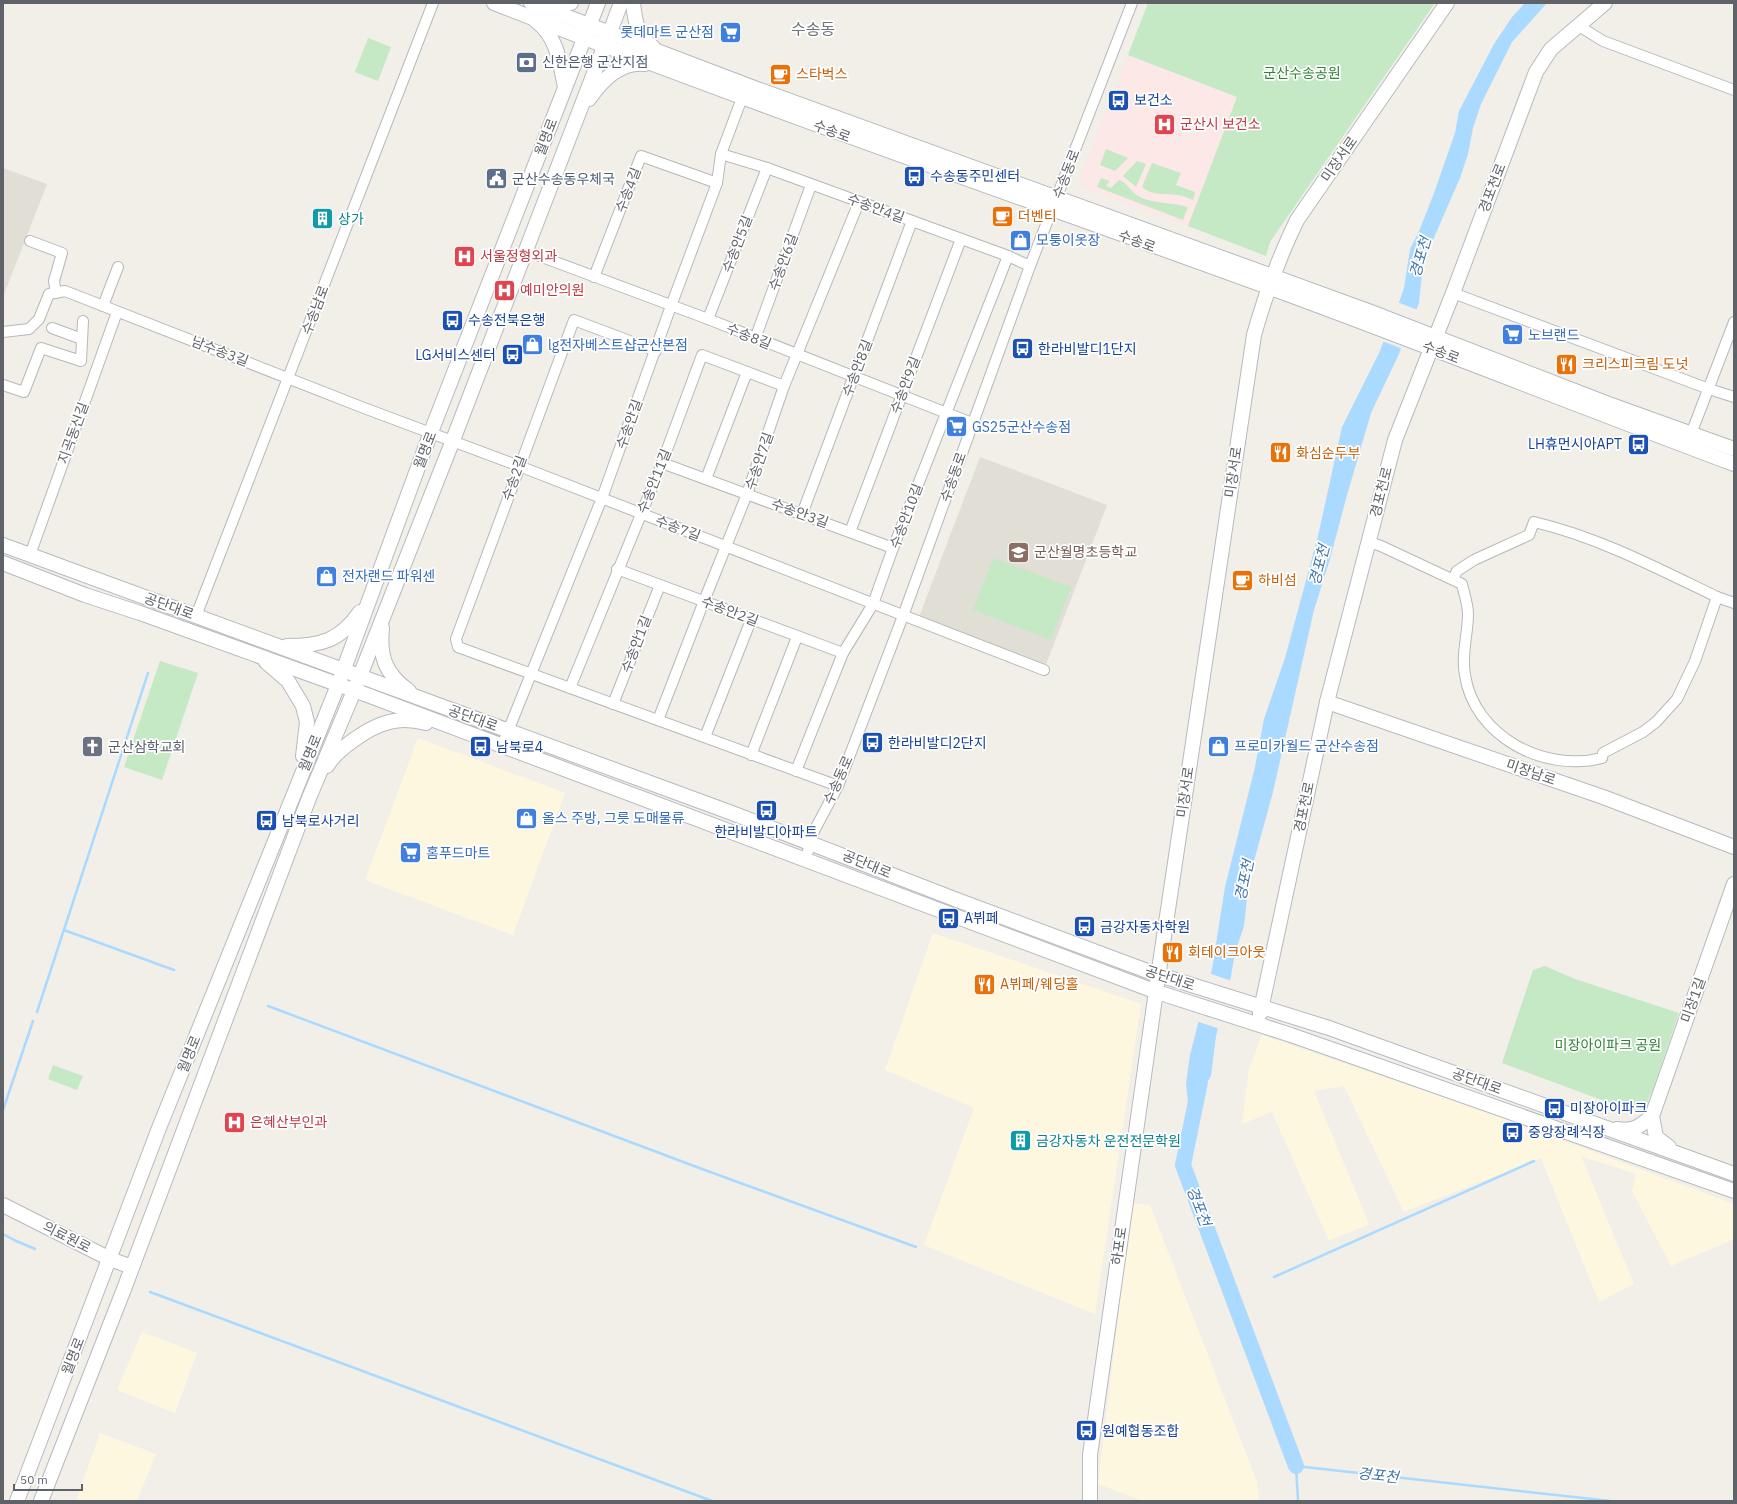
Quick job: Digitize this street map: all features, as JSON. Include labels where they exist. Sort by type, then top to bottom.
[{"type":"street","name":"수송남로","points":[[196,616],[433,3]]},
{"type":"street","name":"수송로","points":[[494,3],[531,17],[665,54],[1054,204]]},
{"type":"street","points":[[536,5],[553,7],[571,3]]},
{"type":"street","name":"월명로","points":[[17,1501],[160,1128],[338,685],[367,602],[431,432],[598,3]]},
{"type":"street","name":"월명로","points":[[41,1501],[132,1267],[309,798],[354,690],[453,440],[621,3]]},
{"type":"street","points":[[633,3],[636,24],[640,34],[646,42],[665,54]]},
{"type":"street","name":"수송동로","points":[[805,860],[814,831],[838,786],[903,616],[1030,266],[1132,3]]},
{"type":"street","name":"미장서로","points":[[1157,992],[1158,975],[1250,360],[1259,317],[1271,282],[1297,220],[1447,3]]},
{"type":"street","name":"경포천로","points":[[1255,1024],[1262,1006],[1327,702],[1395,440],[1429,341],[1453,293],[1536,72],[1551,49],[1605,3]]},
{"type":"street","name":"수송로","points":[[536,5],[587,32]]},
{"type":"street","points":[[531,17],[540,24],[555,46],[565,87]]},
{"type":"street","points":[[1579,26],[1603,40],[1734,90]]},
{"type":"street","name":"수송로","points":[[607,39],[658,67],[742,98],[1054,204],[1429,341],[1734,450]]},
{"type":"street","points":[[577,118],[598,87],[617,71],[633,63],[658,67]]},
{"type":"street","name":"수송안길","points":[[502,746],[602,498],[717,183],[721,154],[742,98]]},
{"type":"street","name":"수송안4길","points":[[721,154],[767,168],[1008,256],[1030,266]]},
{"type":"street","name":"수송4길","points":[[594,277],[641,156],[717,183]]},
{"type":"street","name":"수송안5길","points":[[708,319],[767,168]]},
{"type":"street","name":"수송안6길","points":[[755,339],[811,185]]},
{"type":"street","name":"수송안7길","points":[[658,720],[747,494],[784,386],[798,356],[859,202]]},
{"type":"street","name":"수송안8길","points":[[802,514],[912,221]]},
{"type":"street","name":"수송안9길","points":[[850,532],[961,239]]},
{"type":"street","points":[[3,332],[29,329],[39,319],[50,294],[56,293],[54,281],[62,253],[30,241]]},
{"type":"street","name":"수송8길","points":[[526,250],[708,319],[798,356],[972,423]]},
{"type":"street","name":"수송안10길","points":[[796,771],[843,653],[873,604],[893,548],[1008,256]]},
{"type":"street","points":[[103,306],[118,267]]},
{"type":"street","name":"남수송3길","points":[[56,293],[65,291],[453,440]]},
{"type":"street","points":[[1453,293],[1734,397]]},
{"type":"street","name":"지곡동신길","points":[[30,555],[117,312]]},
{"type":"street","name":"수송2길","points":[[530,674],[458,647],[456,639],[574,320],[656,351]]},
{"type":"street","points":[[3,385],[24,392],[41,348],[81,361],[83,321]]},
{"type":"street","points":[[1691,434],[1709,389],[1729,350],[1734,322]]},
{"type":"street","points":[[52,328],[82,339]]},
{"type":"street","name":"수송로","points":[[1429,341],[1734,464]]},
{"type":"street","name":"수송안11길","points":[[570,688],[617,569],[662,463],[702,355],[784,386]]},
{"type":"street","points":[[706,479],[747,372]]},
{"type":"street","name":"수송7길","points":[[453,440],[1044,670]]},
{"type":"street","name":"수송안3길","points":[[662,463],[893,548]]},
{"type":"street","points":[[1453,579],[1457,571],[1474,560],[1529,535],[1534,522],[1563,529],[1636,557],[1716,597],[1734,603]]},
{"type":"street","points":[[1369,542],[1382,546],[1462,584],[1467,607],[1467,626],[1463,656],[1465,675],[1478,711],[1487,724],[1505,739],[1524,750],[1564,762],[1591,761],[1602,758],[1603,753],[1643,732],[1656,722],[1676,699],[1695,661],[1716,597]]},
{"type":"street","name":"공단대로","points":[[3,545],[811,842],[964,903],[1158,975],[1330,1028],[1734,1174]]},
{"type":"street","name":"공단대로","points":[[3,563],[85,595],[140,613],[354,690],[1157,992],[1255,1024],[1734,1191]]},
{"type":"street","name":"수송안2길","points":[[617,569],[843,653]]},
{"type":"street","name":"수송안1길","points":[[613,704],[660,585]]},
{"type":"street","points":[[266,642],[286,646],[319,644],[335,637],[350,625],[367,602]]},
{"type":"street","points":[[386,606],[381,639],[382,655],[388,670],[397,682],[407,690],[436,705]]},
{"type":"street","points":[[705,737],[751,620]]},
{"type":"street","points":[[751,755],[797,637]]},
{"type":"street","points":[[258,656],[288,681],[303,706],[307,722],[304,751],[294,792]]},
{"type":"street","points":[[530,674],[838,786]]},
{"type":"street","name":"미장남로","points":[[1327,702],[1603,797],[1734,847]]},
{"type":"street","points":[[309,798],[331,760],[353,740],[372,729],[389,722],[418,721],[456,729]]},
{"type":"street","name":"미장1길","points":[[1652,1116],[1734,884]]},
{"type":"street","name":"하포로","points":[[1090,1501],[1091,1447],[1157,992]]},
{"type":"street","points":[[1602,1126],[1631,1130],[1642,1125],[1652,1116]]},
{"type":"street","points":[[1652,1116],[1656,1137],[1684,1156]]},
{"type":"street","name":"의료원로","points":[[3,1204],[110,1259],[132,1267]]},
{"type":"shaded area","name":"군산시 보건소","points":[[1128,55],[1237,97],[1188,226],[1083,188],[1079,181]]},
{"type":"shaded area","points":[[3,168],[47,184],[3,297]]},
{"type":"shaded area","points":[[980,457],[1107,505],[1044,670],[917,622]]},
{"type":"shaded area","points":[[418,738],[565,793],[513,935],[365,880]]},
{"type":"shaded area","points":[[933,933],[1141,1004],[1095,1314],[924,1245],[974,1108],[885,1070]]},
{"type":"shaded area","points":[[1262,1035],[1488,1113],[1734,1204],[1734,1239],[1671,1266],[1632,1191],[1636,1174],[1581,1156],[1634,1284],[1599,1302],[1541,1158],[1404,1212],[1344,1086],[1314,1091],[1369,1224],[1329,1241],[1272,1112],[1242,1124],[1249,1069]]},
{"type":"shaded area","points":[[1132,1203],[1150,1205],[1257,1482],[1259,1501],[1143,1501],[1098,1484]]},
{"type":"shaded area","points":[[142,1332],[197,1353],[175,1413],[117,1390]]},
{"type":"shaded area","points":[[100,1433],[156,1454],[137,1501],[76,1501]]},
{"type":"green space","name":"군산수송공원","points":[[1148,3],[1435,3],[1270,242],[1266,256],[1188,226],[1237,97],[1128,55]]},
{"type":"green space","points":[[368,38],[391,47],[378,81],[355,72]]},
{"type":"green space","points":[[1106,149],[1128,158],[1115,171],[1100,165]]},
{"type":"green space","points":[[1137,161],[1146,164],[1136,187],[1123,176]]},
{"type":"green space","points":[[1152,163],[1181,173],[1176,185],[1195,192],[1193,200],[1179,195],[1150,192],[1142,187]]},
{"type":"green space","points":[[1101,178],[1110,181],[1106,186],[1111,188],[1119,180],[1122,181],[1138,196],[1144,199],[1188,207],[1183,220],[1097,187]]},
{"type":"green space","points":[[993,558],[1071,587],[1051,640],[973,610]]},
{"type":"green space","points":[[160,661],[198,673],[162,780],[124,767]]},
{"type":"green space","name":"미장아이파크 공원","points":[[1545,966],[1575,979],[1679,1013],[1654,1086],[1643,1112],[1626,1109],[1502,1063],[1533,970]]},
{"type":"green space","points":[[53,1065],[83,1076],[77,1090],[48,1079]]},
{"type":"water","points":[[1525,3],[1547,3],[1512,42],[1481,104],[1460,178],[1429,249],[1422,274],[1419,303],[1398,356],[1371,413],[1314,610],[1273,792],[1249,879],[1244,926],[1235,953],[1231,976],[1216,1036],[1211,1076],[1189,1113],[1186,1083],[1190,1055],[1212,969],[1225,887],[1255,767],[1264,719],[1285,658],[1318,536],[1342,427],[1379,353],[1398,305],[1404,288],[1410,249],[1420,229],[1434,193],[1455,133],[1459,111],[1494,44],[1512,17]]},
{"type":"pier","points":[[1397,302],[1418,310],[1403,349],[1382,341]]},
{"type":"pier","points":[[1208,973],[1232,981],[1220,1029],[1196,1021]]},
{"type":"waterway","points":[[37,1012],[148,673]]},
{"type":"waterway","points":[[64,930],[174,970]]},
{"type":"waterway","points":[[268,1006],[702,1169],[916,1247]]},
{"type":"waterway","points":[[3,1110],[33,1021]]},
{"type":"waterway","name":"경포천","points":[[1200,1082],[1183,1165],[1296,1466]]},
{"type":"waterway","points":[[1274,1277],[1534,1161]]},
{"type":"waterway","points":[[3,1234],[35,1249]]},
{"type":"waterway","points":[[150,1292],[712,1501]]},
{"type":"waterway","name":"경포천","points":[[1298,1501],[1296,1466],[1610,1501]]},
{"type":"place","name":"롯데마트 군산점","points":[[730,32]]},
{"type":"place","name":"신한은행 군산지점","points":[[527,62]]},
{"type":"place","name":"스타벅스","points":[[781,74]]},
{"type":"place","name":"보건소","points":[[1119,100]]},
{"type":"place","name":"군산시 보건소","points":[[1164,124]]},
{"type":"place","name":"수송동주민센터","points":[[915,176]]},
{"type":"place","name":"군산수송동우체국","points":[[496,179]]},
{"type":"place","name":"더벤티","points":[[1002,216]]},
{"type":"place","name":"상가","points":[[323,219]]},
{"type":"place","name":"모퉁이옷장","points":[[1020,240]]},
{"type":"place","name":"서울정형외과","points":[[465,256]]},
{"type":"place","name":"예미안의원","points":[[504,290]]},
{"type":"place","name":"수송전북은행","points":[[453,320]]},
{"type":"place","name":"노브랜드","points":[[1512,335]]},
{"type":"place","name":"lg전자베스트샵군산본점","points":[[533,345]]},
{"type":"place","name":"한라비발디1단지","points":[[1023,349]]},
{"type":"place","name":"LG서비스센터","points":[[512,355]]},
{"type":"place","name":"크리스피크림 도넛","points":[[1567,364]]},
{"type":"place","name":"GS25군산수송점","points":[[956,427]]},
{"type":"place","name":"LH휴먼시아APT","points":[[1638,444]]},
{"type":"place","name":"화심순두부","points":[[1280,453]]},
{"type":"place","name":"군산월명초등학교","points":[[1019,552]]},
{"type":"place","name":"전자랜드 파워센","points":[[326,576]]},
{"type":"place","name":"하비섬","points":[[1243,580]]},
{"type":"place","name":"한라비발디2단지","points":[[872,743]]},
{"type":"place","name":"프로미카월드 군산수송점","points":[[1218,746]]},
{"type":"place","name":"군산삼학교회","points":[[92,747]]},
{"type":"place","name":"남북로4","points":[[481,747]]},
{"type":"place","name":"한라비발디아파트","points":[[766,810]]},
{"type":"place","name":"올스 주방, 그릇 도매물류","points":[[526,818]]},
{"type":"place","name":"남북로사거리","points":[[267,821]]},
{"type":"place","name":"홈푸드마트","points":[[410,853]]},
{"type":"place","name":"A뷔페","points":[[948,918]]},
{"type":"place","name":"금강자동차학원","points":[[1084,927]]},
{"type":"place","name":"회테이크아웃","points":[[1173,952]]},
{"type":"place","name":"A뷔페/웨딩홀","points":[[985,984]]},
{"type":"place","name":"미장아이파크","points":[[1555,1108]]},
{"type":"place","name":"은혜산부인과","points":[[235,1122]]},
{"type":"place","name":"중앙장례식장","points":[[1513,1132]]},
{"type":"place","name":"금강자동차 운전전문학원","points":[[1021,1141]]},
{"type":"place","name":"원예협동조합","points":[[1086,1431]]},
{"type":"district","name":"수송동","points":[[813,29]]}]
